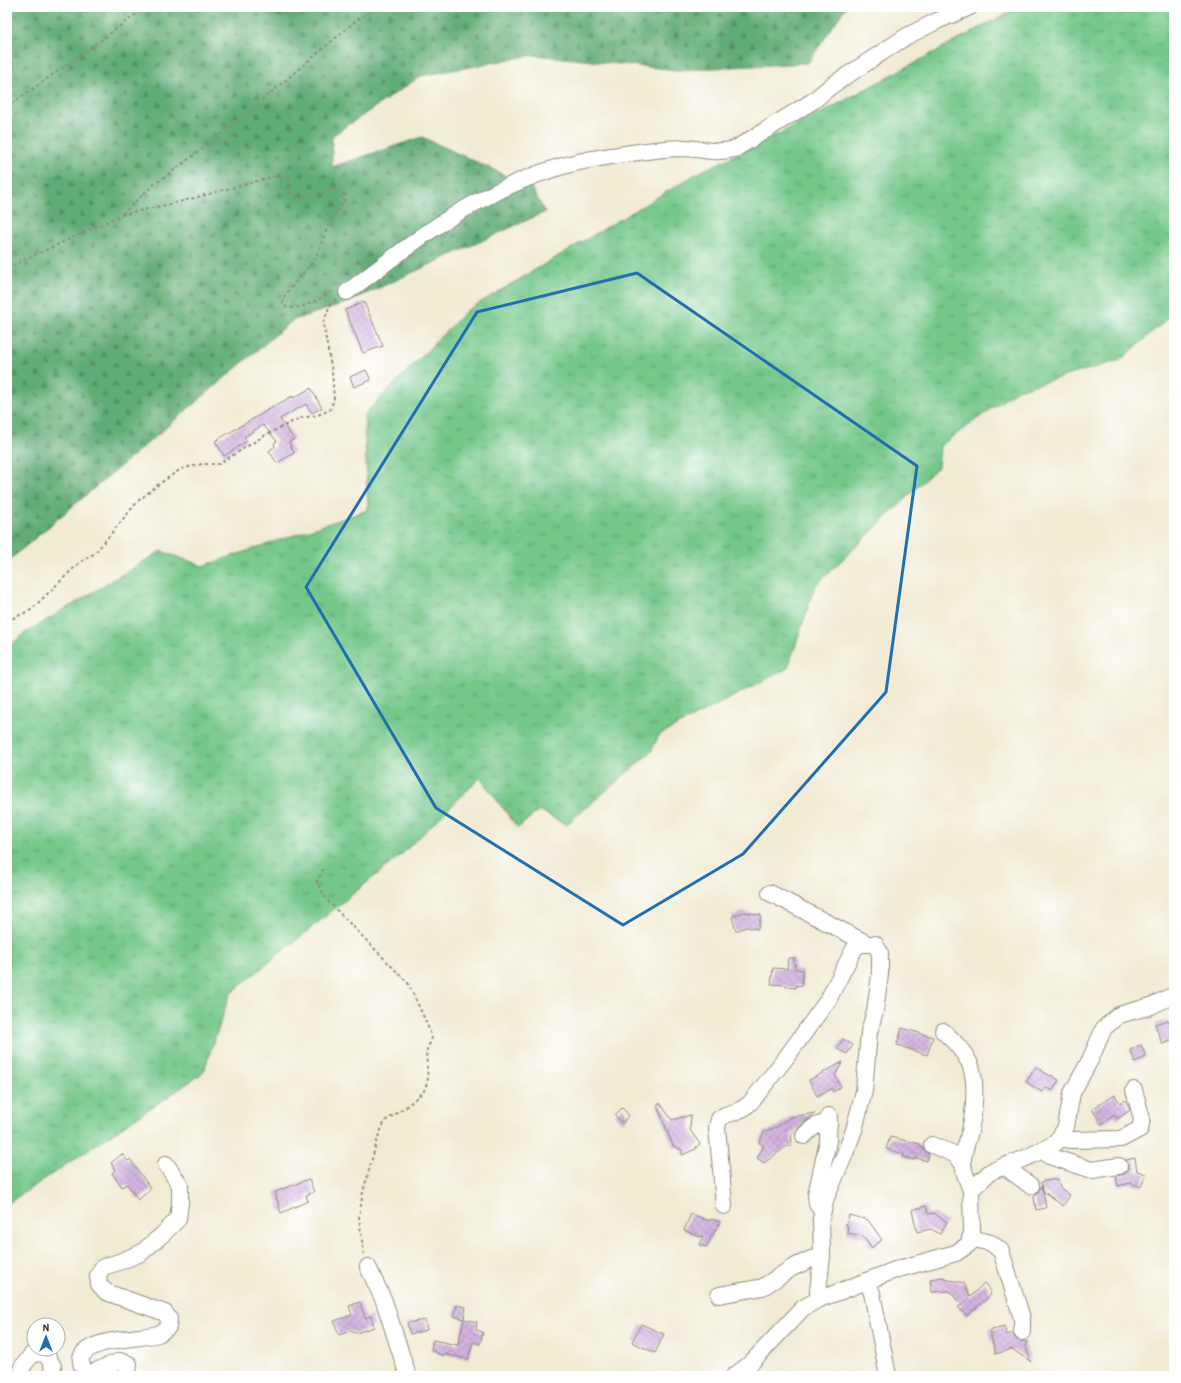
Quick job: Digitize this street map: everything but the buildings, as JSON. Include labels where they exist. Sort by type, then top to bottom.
[{"type":"street","points":[[341,291],[440,224],[488,196],[543,173],[572,163],[655,150],[683,148],[723,152],[735,149],[813,101],[831,86],[907,36],[970,7]]},
{"type":"street","points":[[770,893],[866,943]]},
{"type":"street","points":[[724,1206],[717,1128],[719,1118],[739,1110],[751,1102],[785,1059],[828,1000],[854,949],[860,944],[875,944],[880,952],[880,975],[875,1011],[869,1032],[864,1091],[854,1130],[826,1198],[821,1219],[822,1257],[818,1290],[819,1298]]},
{"type":"street","points":[[971,1190],[990,1172],[1056,1143],[1066,1127],[1072,1093],[1090,1060],[1104,1028],[1119,1015],[1151,1006],[1174,995]]},
{"type":"street","points":[[734,1376],[750,1364],[803,1308],[819,1298],[895,1270],[956,1253],[969,1244],[972,1232],[971,1190],[964,1171],[963,1157],[970,1130],[974,1098],[974,1081],[969,1062],[952,1039],[943,1031]]},
{"type":"street","points":[[1059,1138],[1071,1140],[1121,1139],[1140,1129],[1142,1119],[1134,1090]]},
{"type":"street","points":[[804,1136],[813,1126],[829,1120],[828,1141],[816,1195],[817,1204],[823,1213]]},
{"type":"street","points":[[932,1144],[954,1154],[964,1164]]},
{"type":"street","points":[[1043,1149],[1049,1156],[1092,1170],[1119,1166]]},
{"type":"street","points":[[125,1376],[128,1373],[129,1364],[120,1361],[91,1373],[85,1371],[81,1362],[83,1353],[89,1348],[99,1344],[159,1334],[168,1327],[169,1319],[165,1313],[106,1292],[99,1284],[98,1276],[102,1268],[141,1253],[178,1219],[180,1185],[166,1164]]},
{"type":"street","points":[[1004,1166],[1031,1186]]},
{"type":"street","points":[[970,1238],[991,1244],[1001,1251],[1022,1318],[1022,1332]]},
{"type":"street","points":[[719,1296],[763,1287],[804,1262],[810,1259],[822,1257]]},
{"type":"street","points":[[368,1267],[384,1301],[408,1376]]},
{"type":"street","points":[[867,1281],[872,1293],[888,1376]]},
{"type":"street","points":[[22,1367],[33,1353],[46,1354],[53,1366],[51,1376]]},
{"type":"path","points":[[7,107],[146,7]]},
{"type":"path","points":[[121,215],[151,187],[216,139],[358,19],[378,7]]},
{"type":"path","points":[[7,268],[121,215],[179,202],[276,176],[283,176],[289,178],[290,192],[292,196],[298,197],[335,190],[342,190],[345,195],[344,201],[328,226],[315,259],[285,295],[283,303],[286,307],[293,309],[341,291]]},
{"type":"path","points":[[7,621],[31,610],[79,563],[95,553],[138,501],[181,469],[202,464],[219,464],[267,434],[300,418],[318,415],[330,410],[334,399],[332,372],[323,323],[332,303],[341,291]]},
{"type":"path","points":[[323,869],[317,882],[326,899],[408,983],[432,1038],[426,1052],[428,1081],[424,1091],[406,1107],[385,1121],[378,1137],[363,1192],[359,1217],[363,1250],[368,1267]]},
{"type":"highlighted area","points":[[637,273],[917,466],[886,692],[743,854],[623,925],[436,808],[306,587],[477,312]]},
{"type":"green space","points":[[7,7],[846,7],[808,63],[677,70],[534,55],[421,76],[332,136],[332,167],[422,137],[531,187],[545,212],[346,303],[293,320],[7,562]]},
{"type":"green space","points":[[1019,7],[1174,7],[1174,313],[1121,360],[1017,390],[940,446],[938,467],[815,586],[788,668],[659,735],[651,752],[566,825],[539,810],[518,828],[480,778],[402,854],[230,994],[203,1073],[7,1204],[7,649],[22,635],[161,551],[203,566],[368,510],[364,415],[466,311],[698,173],[819,114]]}]
